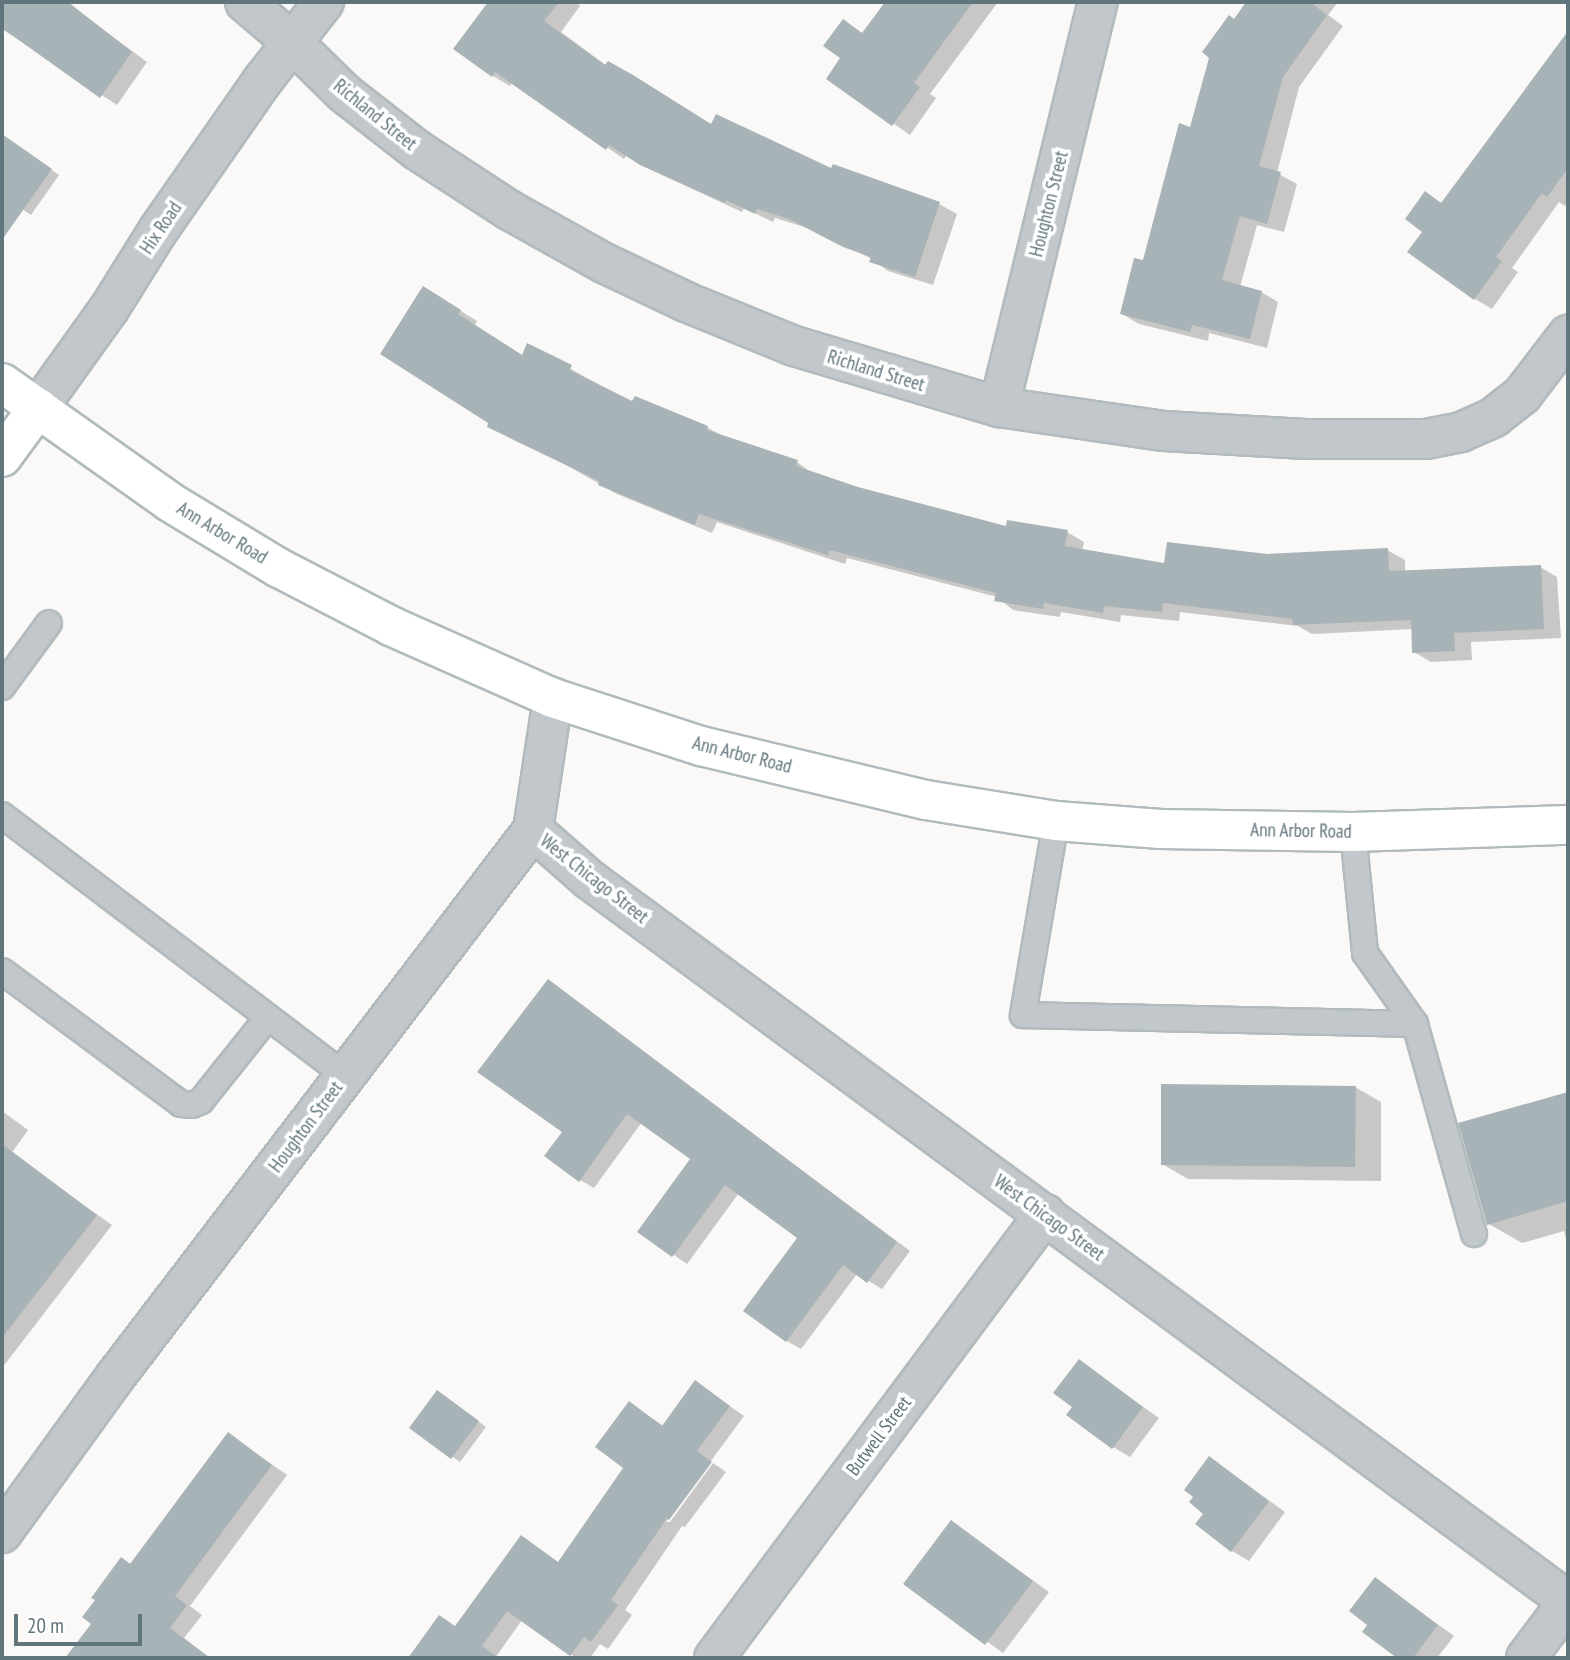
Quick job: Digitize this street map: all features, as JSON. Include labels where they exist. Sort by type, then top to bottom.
[{"type":"main road","name":"Ann Arbor Road","points":[[2,383],[170,502],[279,568],[397,630],[553,698],[701,746],[926,800],[1056,821],[1161,829],[1353,832],[1568,825]]},
{"type":"main road","name":"Hix Road","points":[[2,457],[38,408]]},
{"type":"street","name":"Richland Street","points":[[245,2],[293,43],[344,93],[417,149],[509,210],[604,263],[686,302],[794,346],[999,407],[1164,431],[1306,439],[1426,439],[1461,432],[1494,417],[1522,395],[1568,335]]},
{"type":"street","name":"Hix Road","points":[[38,408],[109,309],[159,229],[263,80],[324,2]]},
{"type":"street","name":"Houghton Street","points":[[999,407],[1098,2]]},
{"type":"street","name":"Houghton Street","points":[[2,1533],[115,1377],[533,830],[553,698]]},
{"type":"street","name":"West Chicago Street","points":[[533,830],[590,880],[1568,1602]]},
{"type":"street","name":"Butwell Street","points":[[714,1658],[1045,1214]]},
{"type":"street","points":[[1526,1658],[1568,1602]]},
{"type":"lane","points":[[2,687],[49,623]]},
{"type":"lane","points":[[2,815],[345,1075]]},
{"type":"lane","points":[[1056,821],[1023,1015],[1415,1024]]},
{"type":"lane","points":[[1353,832],[1365,953],[1415,1024],[1474,1234]]},
{"type":"lane","points":[[2,971],[181,1104],[192,1105],[201,1101],[268,1017]]},
{"type":"building","points":[[2,2],[68,2],[132,52],[100,98],[2,28]]},
{"type":"building","points":[[488,2],[559,2],[544,21],[605,65],[608,61],[711,124],[716,114],[831,168],[833,164],[940,202],[915,277],[869,262],[871,257],[843,247],[789,219],[757,209],[755,214],[726,200],[725,203],[640,165],[609,145],[606,150],[495,72],[492,77],[453,49]]},
{"type":"building","points":[[885,2],[973,2],[914,83],[920,87],[892,126],[826,79],[840,58],[823,46],[843,19],[862,33]]},
{"type":"building","points":[[1246,2],[1310,2],[1327,15],[1283,77],[1259,166],[1281,172],[1267,224],[1240,216],[1222,280],[1262,291],[1250,339],[1192,325],[1190,332],[1120,314],[1134,258],[1143,260],[1179,123],[1190,127],[1209,58],[1202,52],[1229,15],[1234,19]]},
{"type":"building","points":[[1568,31],[1568,168],[1547,197],[1542,193],[1496,257],[1502,261],[1474,300],[1407,252],[1422,232],[1405,219],[1425,191],[1441,203]]},
{"type":"building","points":[[2,134],[52,169],[2,240]]},
{"type":"building","points":[[423,286],[461,310],[458,314],[522,355],[527,343],[572,365],[570,370],[632,401],[635,396],[708,426],[707,430],[798,460],[796,466],[858,487],[1006,526],[1007,520],[1068,530],[1065,546],[1164,563],[1167,542],[1267,554],[1388,548],[1389,571],[1541,565],[1544,629],[1454,633],[1455,651],[1412,653],[1411,620],[1293,625],[1292,619],[1163,603],[1162,612],[1104,606],[1103,613],[1044,603],[1043,609],[994,601],[996,593],[829,550],[828,555],[699,514],[695,525],[598,485],[599,481],[487,427],[488,423],[380,354]]},
{"type":"building","points":[[548,979],[897,1242],[867,1283],[843,1265],[786,1342],[743,1311],[797,1238],[725,1185],[672,1257],[637,1232],[690,1159],[627,1114],[579,1182],[544,1156],[562,1132],[477,1072]]},
{"type":"building","points":[[1161,1084],[1356,1086],[1355,1167],[1161,1165]]},
{"type":"building","points":[[1568,1092],[1568,1201],[1487,1225],[1458,1123]]},
{"type":"building","points":[[2,1144],[97,1215],[2,1338]]},
{"type":"building","points":[[1079,1359],[1143,1407],[1112,1449],[1066,1415],[1072,1407],[1053,1393]]},
{"type":"building","points":[[695,1380],[730,1406],[697,1451],[712,1462],[669,1520],[667,1518],[611,1600],[618,1605],[591,1642],[584,1637],[570,1656],[507,1611],[482,1646],[499,1658],[408,1658],[439,1615],[455,1626],[521,1535],[558,1562],[623,1468],[595,1447],[629,1401],[662,1426]]},
{"type":"building","points":[[437,1390],[479,1421],[451,1459],[409,1428]]},
{"type":"building","points":[[228,1432],[272,1465],[175,1596],[187,1605],[170,1628],[210,1658],[65,1658],[91,1624],[82,1617],[95,1600],[91,1598],[121,1557],[130,1564]]},
{"type":"building","points":[[1209,1456],[1269,1501],[1231,1552],[1195,1524],[1203,1514],[1189,1502],[1193,1497],[1184,1490]]},
{"type":"building","points":[[951,1520],[1033,1581],[985,1645],[903,1584]]},
{"type":"building","points":[[1375,1577],[1438,1625],[1413,1658],[1397,1658],[1362,1632],[1367,1625],[1349,1611]]}]
